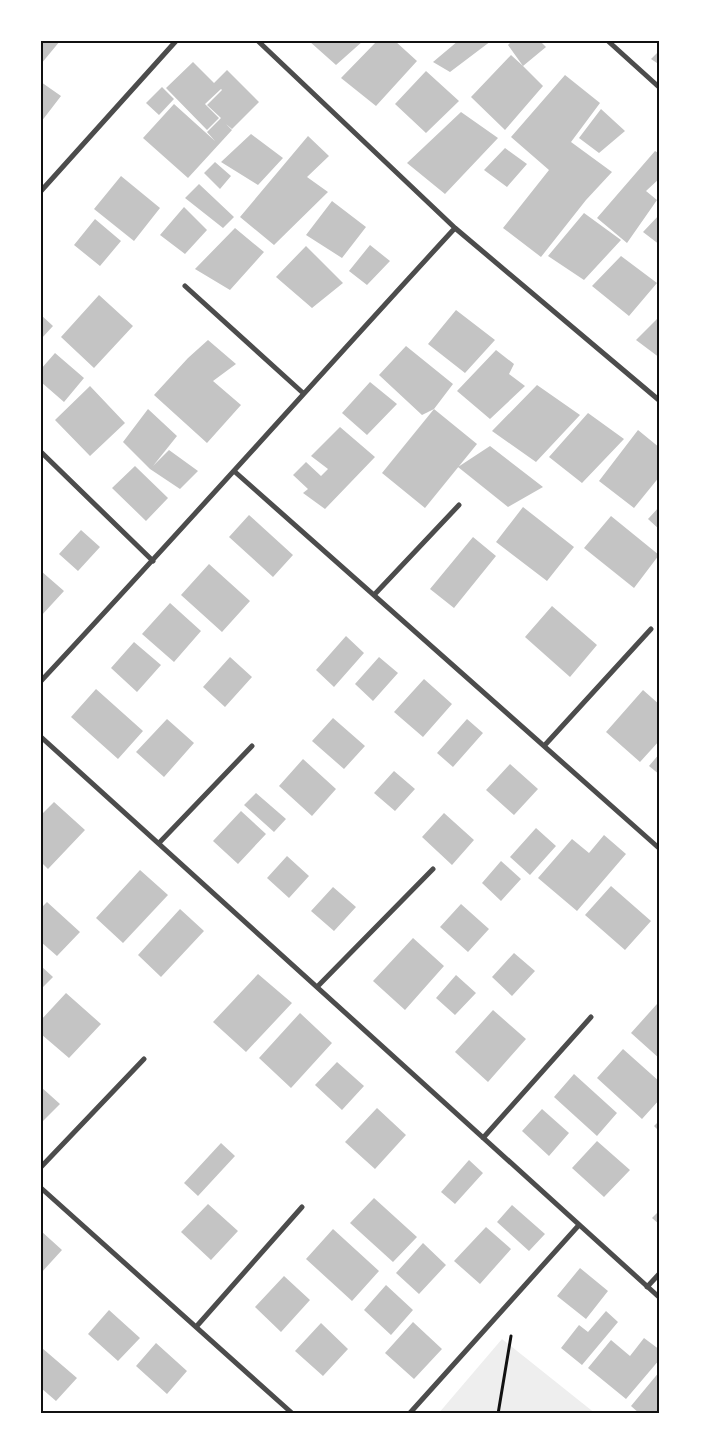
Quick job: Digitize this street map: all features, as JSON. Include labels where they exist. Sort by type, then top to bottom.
[{"type":"street","points":[[41,191],[44,184],[176,41]]},
{"type":"street","points":[[258,41],[455,228],[660,401]]},
{"type":"street","points":[[608,41],[660,88]]},
{"type":"street","points":[[41,681],[455,228]]},
{"type":"street","points":[[185,286],[303,393]]},
{"type":"street","points":[[41,452],[152,561]]},
{"type":"street","points":[[234,471],[660,849]]},
{"type":"street","points":[[374,595],[459,505]]},
{"type":"street","points":[[544,746],[651,629]]},
{"type":"street","points":[[41,737],[660,1298]]},
{"type":"street","points":[[159,844],[252,746]]},
{"type":"street","points":[[317,987],[433,869]]},
{"type":"street","points":[[483,1138],[591,1017]]},
{"type":"street","points":[[41,1167],[144,1059]]},
{"type":"street","points":[[41,1188],[293,1414]]},
{"type":"street","points":[[196,1327],[302,1207]]},
{"type":"street","points":[[409,1414],[579,1225]]},
{"type":"street","points":[[647,1286],[660,1272]]},
{"type":"path","points":[[498,1414],[519,1292]]},
{"type":"shaded area","points":[[502,1339],[596,1414],[438,1414]]},
{"type":"building","points":[[41,41],[60,41],[41,64]]},
{"type":"building","points":[[309,41],[363,41],[336,65]]},
{"type":"building","points":[[377,41],[395,41],[417,61],[376,106],[341,78]]},
{"type":"building","points":[[458,41],[491,41],[450,72],[433,62]]},
{"type":"building","points":[[512,41],[540,41],[546,47],[523,66],[508,45]]},
{"type":"building","points":[[660,50],[660,65],[651,59]]},
{"type":"building","points":[[511,55],[543,86],[505,130],[471,97]]},
{"type":"building","points":[[193,62],[214,83],[227,70],[259,102],[232,129],[226,124],[232,130],[188,178],[143,138],[174,104],[215,141],[207,132],[221,118],[207,105],[222,90],[205,104],[219,118],[207,130],[166,88]]},
{"type":"building","points":[[426,71],[459,101],[426,133],[395,104]]},
{"type":"building","points":[[565,75],[600,103],[571,142],[612,172],[586,200],[541,257],[503,228],[549,170],[511,137]]},
{"type":"building","points":[[41,82],[61,96],[41,122]]},
{"type":"building","points":[[162,87],[174,99],[159,115],[146,103]]},
{"type":"building","points":[[601,109],[625,131],[599,153],[579,138]]},
{"type":"building","points":[[461,112],[498,138],[445,194],[407,163]]},
{"type":"building","points":[[251,134],[283,158],[258,185],[221,162]]},
{"type":"building","points":[[308,136],[329,156],[307,177],[328,192],[274,245],[240,217]]},
{"type":"building","points":[[505,148],[527,164],[507,187],[484,170]]},
{"type":"building","points":[[655,151],[660,154],[660,178],[646,191],[657,200],[627,243],[597,218]]},
{"type":"building","points":[[215,162],[231,176],[220,189],[204,173]]},
{"type":"building","points":[[121,176],[160,208],[134,241],[94,209]]},
{"type":"building","points":[[199,184],[234,217],[223,228],[185,198]]},
{"type":"building","points":[[332,201],[366,227],[342,258],[306,235]]},
{"type":"building","points":[[184,207],[207,230],[185,254],[160,235]]},
{"type":"building","points":[[584,213],[621,240],[584,280],[548,256]]},
{"type":"building","points":[[660,214],[660,245],[643,232]]},
{"type":"building","points":[[95,219],[121,241],[100,266],[74,245]]},
{"type":"building","points":[[235,228],[264,252],[230,290],[195,269]]},
{"type":"building","points":[[370,245],[390,261],[367,285],[349,271]]},
{"type":"building","points":[[306,246],[343,283],[312,308],[276,277]]},
{"type":"building","points":[[621,256],[657,283],[629,316],[592,286]]},
{"type":"building","points":[[99,295],[133,326],[94,368],[61,337]]},
{"type":"building","points":[[456,310],[495,340],[465,373],[428,344]]},
{"type":"building","points":[[41,315],[53,326],[41,339]]},
{"type":"building","points":[[660,316],[660,358],[636,340]]},
{"type":"building","points":[[208,340],[236,364],[213,381],[241,405],[207,443],[154,395],[188,358]]},
{"type":"building","points":[[406,346],[453,384],[434,409],[422,415],[379,375]]},
{"type":"building","points":[[496,350],[514,364],[509,374],[525,386],[490,419],[457,391]]},
{"type":"building","points":[[55,353],[84,378],[64,402],[41,382],[41,369]]},
{"type":"building","points":[[370,382],[397,404],[367,435],[342,413]]},
{"type":"building","points":[[537,385],[580,415],[536,462],[492,431]]},
{"type":"building","points":[[90,386],[125,423],[90,456],[55,420]]},
{"type":"building","points":[[148,409],[177,436],[153,466],[169,450],[198,471],[180,489],[150,469],[123,442]]},
{"type":"building","points":[[434,409],[477,444],[425,508],[382,473]]},
{"type":"building","points":[[588,413],[624,439],[582,483],[549,457]]},
{"type":"building","points":[[340,427],[375,457],[325,509],[303,493],[308,489],[293,475],[306,462],[321,476],[328,469],[311,456]]},
{"type":"building","points":[[638,430],[660,448],[660,476],[634,508],[599,481]]},
{"type":"building","points":[[490,446],[543,487],[508,507],[458,467]]},
{"type":"building","points":[[135,466],[168,498],[146,521],[112,488]]},
{"type":"building","points":[[660,506],[660,530],[648,519]]},
{"type":"building","points":[[523,507],[574,547],[547,581],[496,542]]},
{"type":"building","points":[[249,515],[293,555],[273,577],[229,537]]},
{"type":"building","points":[[611,516],[659,555],[634,588],[584,548]]},
{"type":"building","points":[[81,530],[100,547],[78,571],[59,554]]},
{"type":"building","points":[[473,537],[496,556],[454,608],[430,589]]},
{"type":"building","points":[[209,564],[250,601],[222,632],[181,595]]},
{"type":"building","points":[[41,571],[64,591],[41,616]]},
{"type":"building","points":[[170,603],[201,631],[174,662],[142,634]]},
{"type":"building","points":[[552,606],[597,645],[570,677],[525,637]]},
{"type":"building","points":[[346,636],[364,653],[334,687],[316,670]]},
{"type":"building","points":[[134,642],[161,665],[137,692],[111,668]]},
{"type":"building","points":[[230,657],[252,677],[225,707],[203,687]]},
{"type":"building","points":[[379,657],[398,673],[373,701],[355,684]]},
{"type":"building","points":[[424,679],[452,704],[423,737],[394,712]]},
{"type":"building","points":[[96,689],[143,731],[118,759],[71,717]]},
{"type":"building","points":[[643,690],[660,705],[660,740],[640,762],[606,732]]},
{"type":"building","points":[[333,718],[365,746],[344,769],[312,741]]},
{"type":"building","points":[[167,719],[194,743],[164,777],[136,752]]},
{"type":"building","points":[[467,719],[483,733],[453,767],[437,753]]},
{"type":"building","points":[[660,753],[660,775],[649,766]]},
{"type":"building","points":[[303,759],[336,789],[312,816],[279,786]]},
{"type":"building","points":[[510,764],[538,789],[514,815],[486,790]]},
{"type":"building","points":[[394,771],[415,789],[395,811],[374,793]]},
{"type":"building","points":[[256,793],[286,819],[274,832],[244,805]]},
{"type":"building","points":[[54,802],[85,830],[48,869],[41,862],[41,815]]},
{"type":"building","points":[[241,811],[266,834],[238,864],[213,841]]},
{"type":"building","points":[[444,813],[474,840],[452,865],[422,837]]},
{"type":"building","points":[[536,828],[556,846],[530,875],[510,857]]},
{"type":"building","points":[[604,835],[626,854],[577,911],[538,878],[572,839],[589,853]]},
{"type":"building","points":[[287,856],[309,876],[289,898],[267,878]]},
{"type":"building","points":[[501,861],[521,879],[501,901],[482,883]]},
{"type":"building","points":[[140,870],[168,895],[123,943],[96,918]]},
{"type":"building","points":[[611,886],[651,921],[625,950],[585,915]]},
{"type":"building","points":[[333,887],[356,907],[334,931],[311,911]]},
{"type":"building","points":[[47,902],[80,932],[57,956],[41,942],[41,908]]},
{"type":"building","points":[[461,904],[489,929],[468,952],[440,927]]},
{"type":"building","points":[[180,909],[204,931],[161,977],[138,955]]},
{"type":"building","points":[[413,938],[444,966],[405,1010],[373,981]]},
{"type":"building","points":[[514,953],[535,971],[512,996],[492,977]]},
{"type":"building","points":[[41,966],[53,977],[41,989]]},
{"type":"building","points":[[258,974],[292,1003],[246,1052],[213,1022]]},
{"type":"building","points":[[456,975],[476,993],[455,1015],[436,998]]},
{"type":"building","points":[[66,993],[101,1024],[69,1058],[41,1034],[41,1020]]},
{"type":"building","points":[[657,1004],[660,1006],[660,1059],[631,1033]]},
{"type":"building","points":[[493,1010],[526,1039],[488,1082],[455,1052]]},
{"type":"building","points":[[300,1013],[332,1043],[291,1088],[259,1058]]},
{"type":"building","points":[[623,1049],[660,1082],[660,1099],[642,1119],[597,1078]]},
{"type":"building","points":[[337,1062],[364,1086],[342,1110],[315,1085]]},
{"type":"building","points":[[574,1074],[617,1113],[597,1136],[554,1097]]},
{"type":"building","points":[[41,1087],[60,1104],[41,1123]]},
{"type":"building","points":[[377,1108],[406,1135],[375,1169],[345,1142]]},
{"type":"building","points":[[542,1109],[569,1133],[549,1156],[522,1131]]},
{"type":"building","points":[[660,1120],[660,1132],[654,1126]]},
{"type":"building","points":[[597,1141],[630,1170],[604,1197],[572,1168]]},
{"type":"building","points":[[221,1143],[235,1156],[198,1196],[184,1183]]},
{"type":"building","points":[[469,1160],[483,1173],[455,1204],[441,1192]]},
{"type":"building","points":[[374,1198],[417,1237],[393,1262],[350,1223]]},
{"type":"building","points":[[208,1204],[238,1231],[211,1260],[181,1232]]},
{"type":"building","points":[[512,1205],[545,1234],[529,1251],[497,1222]]},
{"type":"building","points":[[660,1210],[660,1225],[652,1218]]},
{"type":"building","points":[[486,1227],[511,1249],[480,1284],[454,1261]]},
{"type":"building","points":[[333,1229],[379,1271],[352,1301],[306,1259]]},
{"type":"building","points":[[41,1231],[62,1250],[41,1273]]},
{"type":"building","points":[[423,1243],[446,1265],[419,1294],[396,1273]]},
{"type":"building","points":[[580,1268],[608,1291],[586,1319],[557,1296]]},
{"type":"building","points":[[284,1276],[310,1300],[281,1332],[255,1307]]},
{"type":"building","points":[[386,1285],[413,1310],[391,1335],[364,1310]]},
{"type":"building","points":[[109,1310],[140,1338],[118,1361],[88,1334]]},
{"type":"building","points":[[606,1311],[618,1322],[582,1365],[561,1348],[579,1325],[588,1332]]},
{"type":"building","points":[[413,1322],[442,1349],[414,1379],[385,1353]]},
{"type":"building","points":[[321,1323],[348,1349],[323,1376],[295,1351]]},
{"type":"building","points":[[644,1338],[660,1350],[660,1359],[626,1399],[588,1368],[611,1340],[630,1356]]},
{"type":"building","points":[[156,1343],[187,1371],[167,1394],[136,1366]]},
{"type":"building","points":[[42,1348],[77,1378],[56,1401],[41,1388]]},
{"type":"building","points":[[660,1371],[660,1414],[640,1414],[631,1406]]}]
